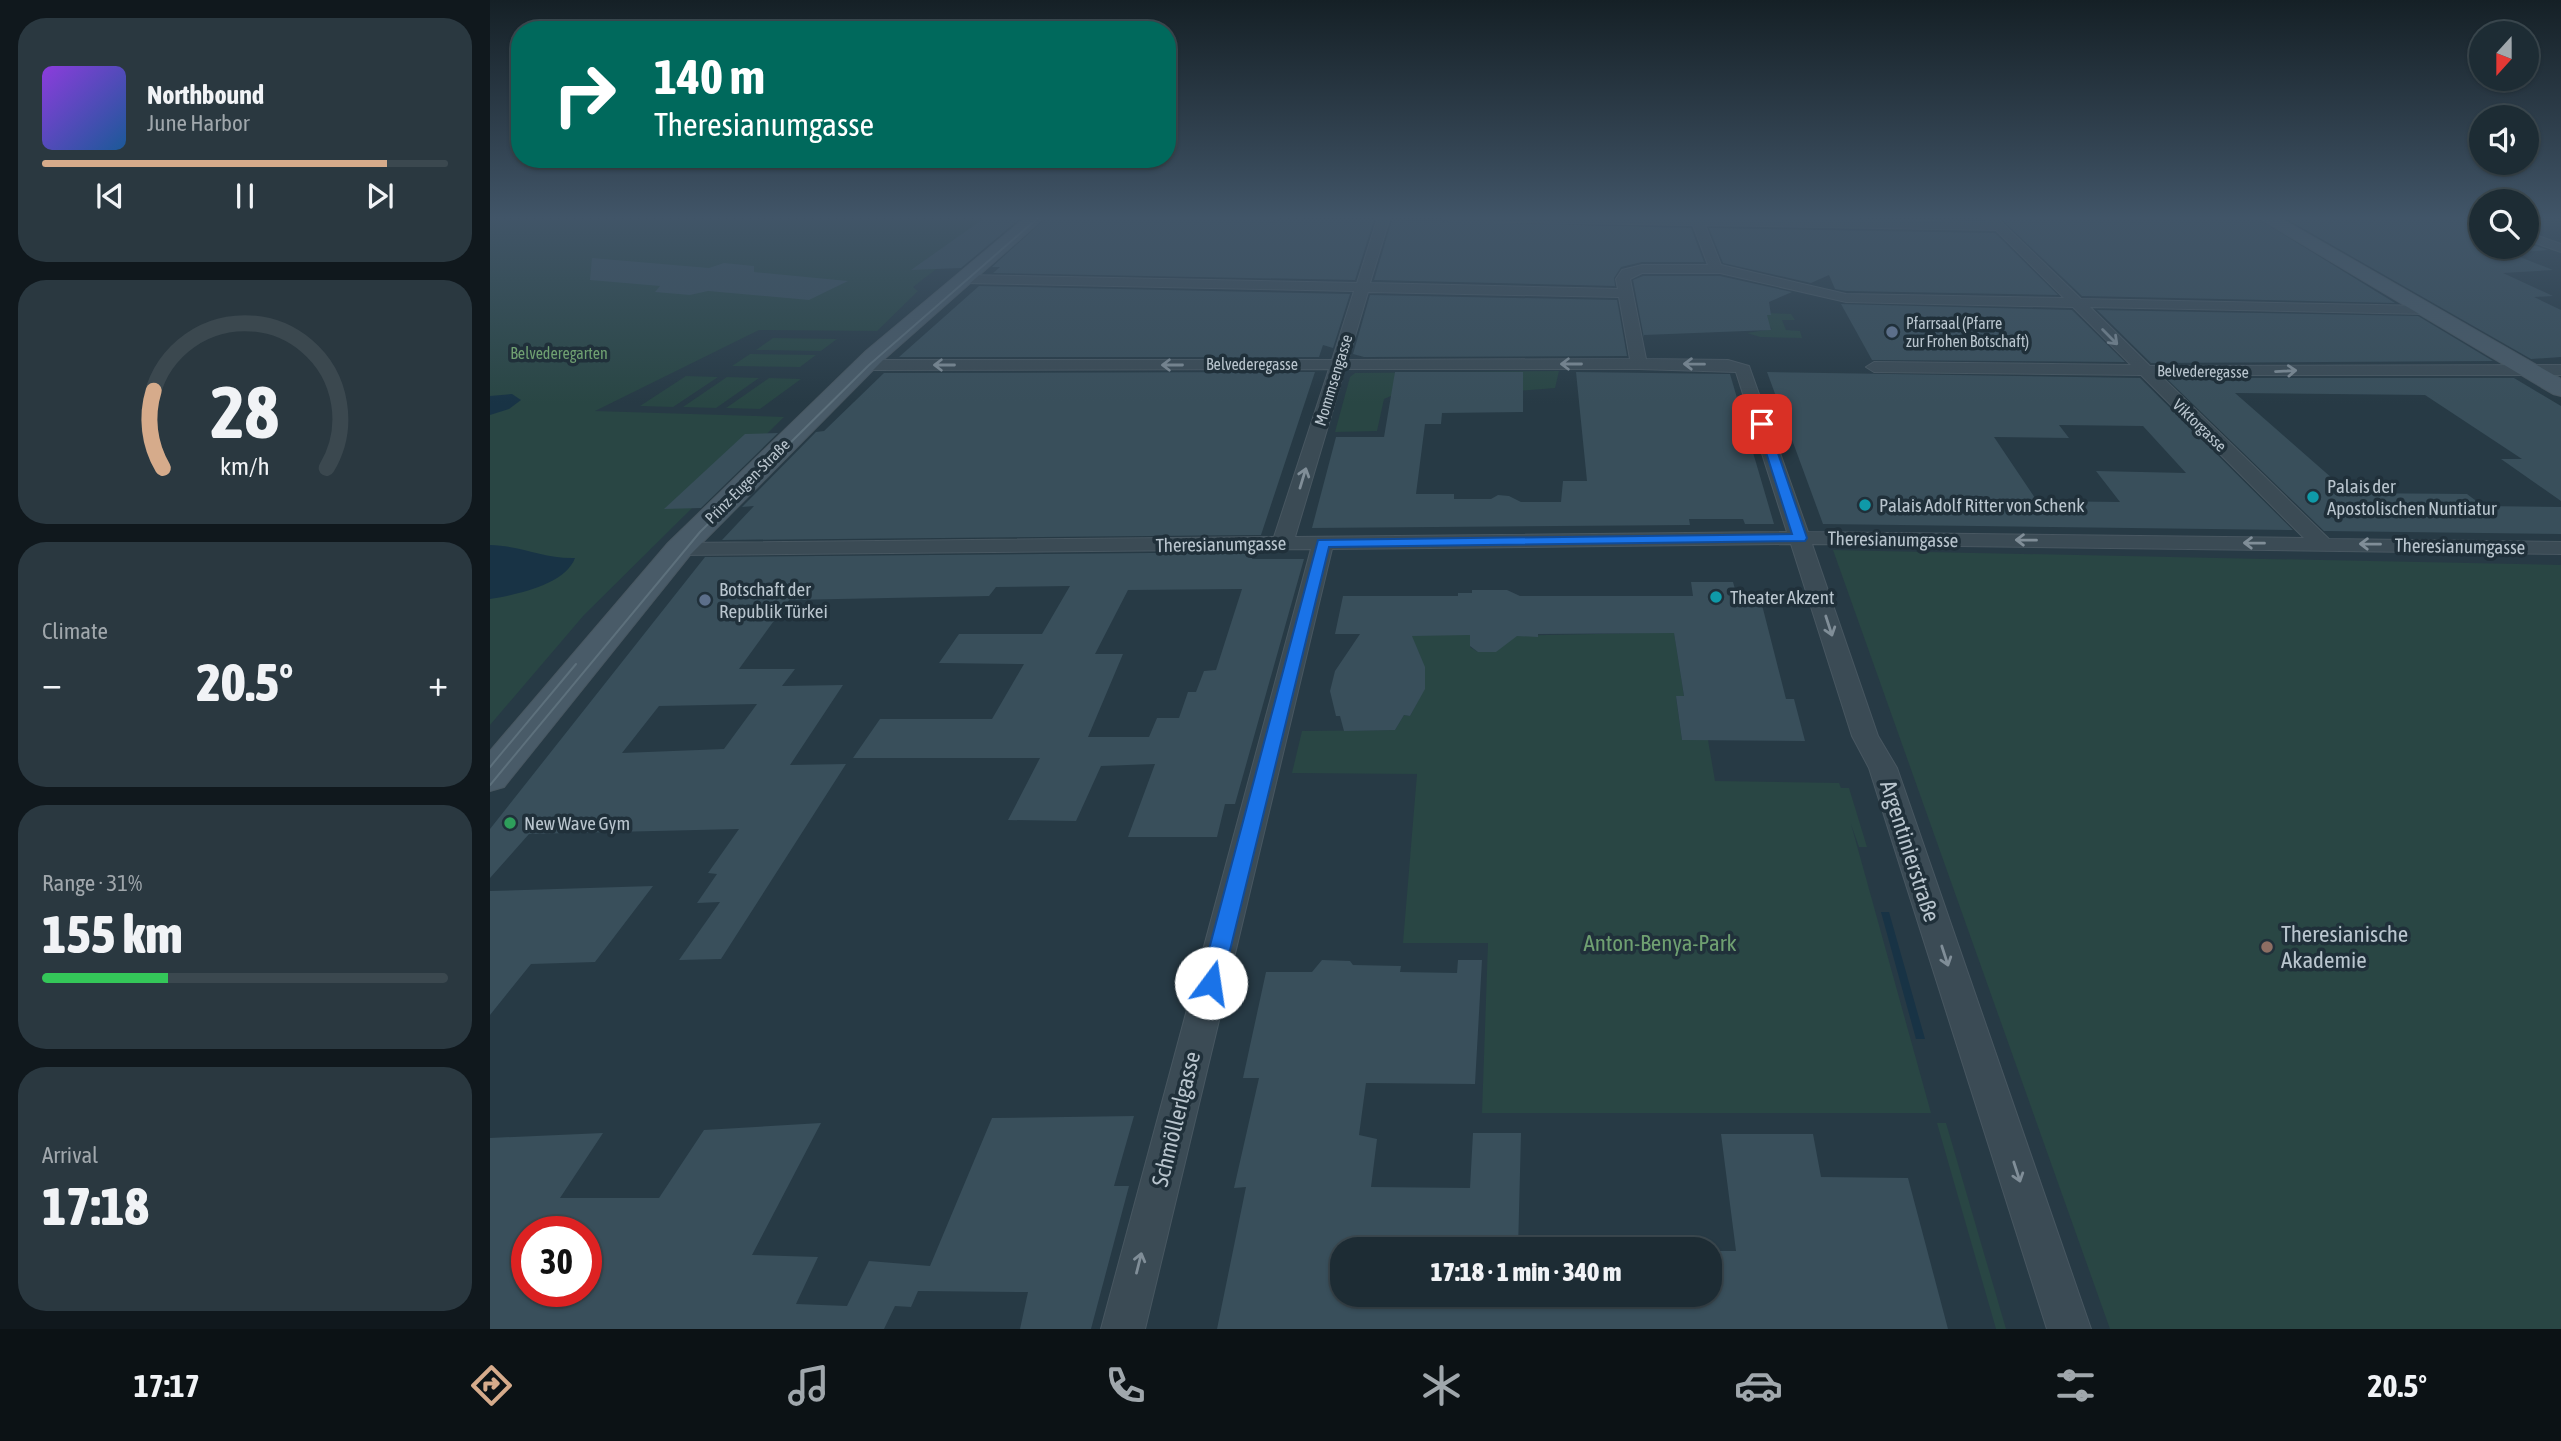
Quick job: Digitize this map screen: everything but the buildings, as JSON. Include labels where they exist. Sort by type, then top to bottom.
[{"type":"street","name":"Prinz-Eugen-Straße","points":[[490,777],[679,549],[864,365],[964,279]]},
{"type":"street","points":[[965,279],[1626,293]]},
{"type":"street","name":"Mommsengasse","points":[[1283,543],[1365,279]]},
{"type":"street","points":[[1624,279],[1639,364]]},
{"type":"street","points":[[1761,279],[1846,298],[2427,310]]},
{"type":"street","name":"Viktorgasse","points":[[2052,279],[2322,544]]},
{"type":"street","points":[[2373,279],[2561,388]]},
{"type":"street","name":"Belvederegasse","points":[[864,365],[1639,364],[1728,365],[1742,368],[1746,374]]},
{"type":"street","name":"Belvederegasse","points":[[1874,367],[2144,371],[2561,370]]},
{"type":"street","name":"Argentinierstraße","points":[[1746,374],[1865,736],[1882,768],[2069,1329]]},
{"type":"street","name":"Theresianumgasse","points":[[679,549],[1800,538],[2561,548]]},
{"type":"street","name":"Schmöllerlgasse","points":[[1122,1329],[1323,543]]},
{"type":"green space","name":"Belvederegarten","points":[[490,279],[923,279],[913,287],[918,291],[877,331],[759,330],[595,411],[784,417],[584,615],[490,725]]},
{"type":"green space","points":[[1766,313],[1791,314],[1795,320],[1782,320],[1786,330],[1800,331],[1802,338],[1760,337],[1747,333],[1772,329],[1765,321],[1769,320],[1765,320]]},
{"type":"green space","points":[[773,338],[837,339],[821,351],[756,350]]},
{"type":"green space","points":[[750,354],[816,355],[800,367],[732,366]]},
{"type":"green space","points":[[1559,371],[1555,388],[1452,396],[1393,395],[1384,399],[1377,431],[1335,432],[1350,377],[1355,373]]},
{"type":"green space","points":[[686,376],[718,377],[673,407],[640,406]]},
{"type":"green space","points":[[727,377],[759,378],[716,408],[683,407]]},
{"type":"green space","points":[[769,378],[801,379],[760,409],[726,408]]},
{"type":"green space","name":"Theresianische Akademie","points":[[1833,550],[2561,565],[2561,1329],[2110,1329]]},
{"type":"green space","name":"Anton-Benya-Park","points":[[1673,626],[1684,696],[1676,697],[1682,740],[1708,740],[1715,781],[1839,783],[1841,788],[1849,788],[1867,847],[1859,847],[1851,824],[1931,1113],[1482,1113],[1488,943],[1403,943],[1417,774],[1292,773],[1302,731],[1395,730],[1404,715],[1410,716],[1421,693],[1424,674],[1410,633],[1470,635],[1470,647],[1478,652],[1505,636],[1642,633]]},
{"type":"green space","points":[[1937,1123],[1946,1123],[2006,1329],[1996,1329]]},
{"type":"water","points":[[512,394],[521,400],[509,409],[490,415],[490,396]]},
{"type":"water","points":[[490,545],[553,557],[575,558],[570,567],[550,582],[512,595],[490,599]]},
{"type":"water","points":[[1881,912],[1889,912],[1925,1039],[1916,1039]]},
{"type":"tram line","points":[[490,785],[700,532],[869,365],[968,279]]},
{"type":"tram line","points":[[490,767],[576,664]]},
{"type":"place","name":"Pfarrsaal (Pfarre zur Frohen Botschaft)","points":[[1892,332]]},
{"type":"place","name":"Palais der Apostolischen Nuntiatur","points":[[2313,497]]},
{"type":"place","name":"Palais Adolf Ritter von Schenk","points":[[1865,505]]},
{"type":"place","name":"Theater Akzent","points":[[1716,597]]},
{"type":"place","name":"Botschaft der Republik Türkei","points":[[705,600]]},
{"type":"place","name":"New Wave Gym","points":[[510,823]]},
{"type":"place","name":"Theresianische Akademie","points":[[2267,947]]},
{"type":"route","points":[[1211,983],[1323,543],[1800,538],[1762,424]]}]
